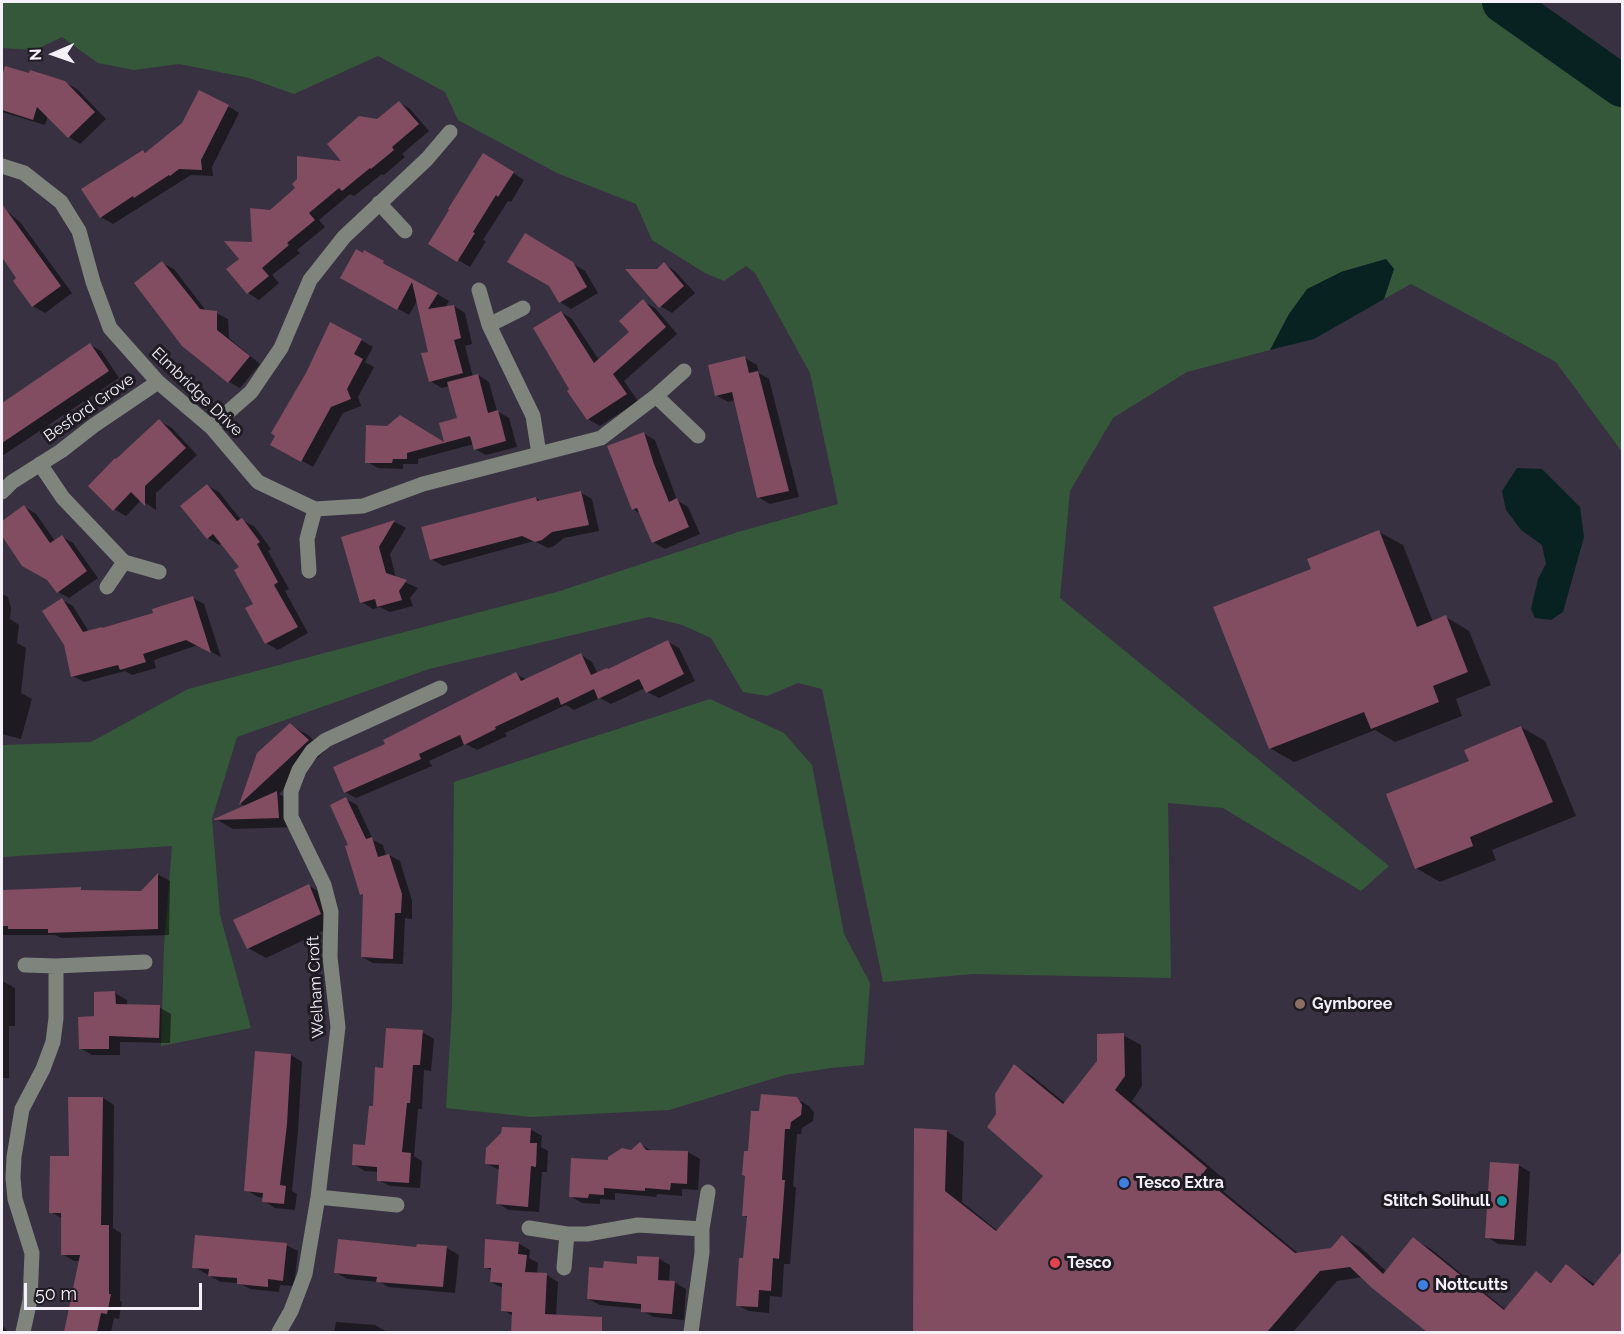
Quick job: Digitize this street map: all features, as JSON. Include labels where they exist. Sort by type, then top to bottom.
[{"type":"street","points":[[211,427],[250,392],[281,348],[310,280],[344,237],[427,159],[450,132]]},
{"type":"street","name":"Elmbridge Drive","points":[[2,166],[24,173],[61,202],[79,231],[93,282],[110,328],[158,382],[211,427],[258,482],[315,509],[363,506],[423,484],[601,438],[684,372]]},
{"type":"street","points":[[379,203],[405,231]]},
{"type":"street","points":[[479,290],[489,324],[533,416],[539,454]]},
{"type":"street","points":[[489,324],[523,308]]},
{"type":"street","name":"Besford Grove","points":[[2,492],[12,482],[158,382]]},
{"type":"street","points":[[656,396],[698,436]]},
{"type":"street","name":"Besford Grove","points":[[40,464],[63,498],[124,562]]},
{"type":"street","points":[[309,571],[307,539],[315,509]]},
{"type":"street","points":[[107,587],[124,562],[159,572]]},
{"type":"street","name":"Welham Croft","points":[[279,1332],[291,1311],[305,1274],[318,1197],[338,1027],[330,957],[331,912],[324,885],[291,818],[291,791],[299,770],[312,751],[326,740],[440,688]]},
{"type":"street","points":[[25,965],[145,962]]},
{"type":"street","points":[[23,1332],[30,1300],[32,1253],[8,1200],[22,1109],[43,1069],[53,1042],[56,1018],[56,966]]},
{"type":"street","points":[[691,1332],[708,1191]]},
{"type":"street","points":[[318,1197],[397,1205]]},
{"type":"street","points":[[529,1228],[567,1234],[587,1234],[638,1225],[702,1229]]},
{"type":"street","points":[[564,1268],[567,1234]]},
{"type":"green space","points":[[2,2],[1490,2],[1538,33],[1555,48],[1579,34],[1622,61],[1622,452],[1556,362],[1411,284],[1384,299],[1394,269],[1386,259],[1341,272],[1289,314],[1270,350],[1187,372],[1113,418],[1070,491],[1060,598],[1389,866],[1361,891],[1223,808],[1168,803],[1171,978],[973,974],[883,982],[822,689],[798,683],[767,696],[743,692],[711,638],[682,625],[649,617],[429,669],[237,737],[212,819],[220,915],[251,1028],[161,1046],[164,946],[172,846],[2,857],[2,745],[91,742],[188,689],[560,591],[738,532],[838,504],[810,373],[755,273],[746,266],[724,281],[705,273],[652,240],[636,204],[557,173],[458,120],[445,92],[378,56],[294,94],[249,78],[179,64],[134,70],[98,63],[62,37],[35,50],[2,48]]},
{"type":"green space","points":[[710,699],[784,733],[812,765],[844,934],[870,983],[864,1065],[785,1075],[669,1110],[531,1117],[446,1108],[452,1007],[454,782]]},
{"type":"shaded area","points":[[1386,259],[1394,269],[1384,299],[1314,339],[1270,350],[1289,314],[1307,289],[1341,272]]},
{"type":"shaded area","points":[[1517,468],[1542,469],[1580,507],[1584,537],[1563,612],[1551,620],[1535,618],[1531,609],[1538,579],[1546,564],[1542,545],[1521,530],[1506,510],[1502,491]]},
{"type":"building","points":[[5,66],[29,73],[30,70],[65,81],[95,112],[68,138],[37,107],[33,120],[2,110],[2,76]]},
{"type":"building","points":[[199,90],[229,105],[201,160],[202,170],[179,169],[100,218],[81,189],[143,150],[145,153],[182,123]]},
{"type":"building","points":[[399,101],[419,124],[392,147],[394,150],[371,169],[342,191],[339,188],[309,213],[315,220],[262,268],[269,276],[247,294],[226,269],[239,259],[224,241],[252,242],[250,208],[270,210],[295,188],[292,184],[297,179],[297,156],[341,161],[327,144],[359,116],[377,119]]},
{"type":"building","points":[[483,153],[514,172],[498,197],[496,195],[457,262],[428,244]]},
{"type":"building","points":[[2,204],[61,286],[32,307],[13,281],[16,278],[2,257]]},
{"type":"building","points":[[525,233],[573,262],[587,287],[559,303],[549,286],[507,262]]},
{"type":"building","points":[[356,249],[363,253],[364,250],[438,293],[428,309],[454,305],[461,338],[454,340],[463,373],[429,382],[421,353],[428,352],[412,282],[397,310],[340,278]]},
{"type":"building","points":[[162,261],[200,309],[217,311],[217,330],[250,356],[228,383],[182,346],[134,283]]},
{"type":"building","points":[[664,262],[684,286],[659,308],[625,269],[657,269]]},
{"type":"building","points":[[643,299],[666,327],[613,374],[627,394],[587,420],[567,391],[569,389],[533,328],[561,311],[594,363],[629,332],[619,321]]},
{"type":"building","points":[[330,322],[362,339],[354,354],[363,359],[347,389],[351,399],[331,407],[301,462],[270,445],[275,436],[271,433],[306,373]]},
{"type":"building","points":[[90,343],[109,371],[2,443],[2,403]]},
{"type":"building","points":[[745,356],[749,373],[758,371],[789,491],[757,498],[732,392],[715,396],[708,365]]},
{"type":"building","points":[[478,374],[488,413],[498,410],[506,441],[474,450],[470,436],[407,453],[407,459],[393,459],[392,463],[365,463],[366,425],[387,426],[400,415],[444,442],[439,423],[457,418],[447,382]]},
{"type":"building","points":[[159,419],[186,448],[145,486],[145,506],[131,492],[113,511],[88,486],[115,458]]},
{"type":"building","points":[[644,432],[669,502],[677,498],[689,527],[652,543],[637,508],[632,510],[607,446]]},
{"type":"building","points":[[207,484],[237,521],[242,518],[260,542],[257,544],[278,582],[274,585],[298,627],[265,644],[245,608],[253,604],[234,570],[239,567],[213,534],[207,539],[180,506]]},
{"type":"building","points":[[581,491],[589,525],[552,532],[542,540],[535,542],[522,536],[430,560],[421,527],[536,497],[537,501]]},
{"type":"building","points":[[24,505],[50,543],[62,535],[87,571],[57,593],[47,580],[22,566],[2,536],[2,521]]},
{"type":"building","points":[[395,520],[379,547],[386,573],[407,580],[399,591],[402,600],[377,607],[375,599],[360,603],[341,537]]},
{"type":"building","points":[[1379,530],[1417,627],[1446,615],[1468,672],[1433,686],[1439,702],[1371,729],[1364,712],[1269,749],[1213,607],[1311,569],[1307,559]]},
{"type":"building","points":[[193,596],[211,653],[186,640],[143,654],[146,662],[120,670],[118,665],[71,677],[64,645],[42,611],[62,598],[83,632],[153,613],[152,609]]},
{"type":"building","points":[[668,640],[684,674],[646,693],[639,679],[598,699],[594,689],[561,705],[558,697],[495,727],[496,729],[464,745],[460,735],[419,754],[421,759],[344,793],[333,767],[385,744],[383,740],[516,672],[521,681],[581,653],[591,675]]},
{"type":"building","points":[[290,723],[309,740],[239,805],[257,753]]},
{"type":"building","points":[[1521,726],[1553,802],[1470,837],[1473,846],[1415,869],[1386,794],[1469,761],[1464,750]]},
{"type":"building","points":[[277,791],[279,818],[214,820],[214,819]]},
{"type":"building","points":[[346,797],[366,839],[372,837],[378,857],[389,854],[402,894],[401,913],[395,913],[393,959],[361,957],[363,894],[360,895],[345,846],[348,845],[330,805]]},
{"type":"building","points":[[158,873],[158,929],[48,933],[48,929],[8,929],[8,926],[2,926],[2,890],[81,887],[81,890],[141,891]]},
{"type":"building","points":[[309,884],[321,914],[247,949],[233,920]]},
{"type":"building","points":[[115,991],[116,1004],[160,1005],[159,1038],[109,1036],[109,1049],[79,1049],[78,1017],[94,1016],[94,992]]},
{"type":"building","points":[[386,1028],[423,1030],[420,1065],[413,1065],[402,1152],[411,1153],[409,1183],[377,1181],[377,1167],[352,1165],[353,1144],[365,1145],[369,1106],[373,1106],[375,1067],[383,1068]]},
{"type":"building","name":"Tesco Extra","points":[[1124,1033],[1125,1076],[1115,1090],[1207,1168],[1201,1176],[1295,1253],[1331,1248],[1342,1235],[1383,1274],[1413,1237],[1504,1310],[1536,1271],[1551,1283],[1566,1264],[1593,1286],[1623,1250],[1623,1332],[1427,1332],[1372,1288],[1350,1267],[1320,1271],[1267,1332],[913,1332],[914,1128],[947,1130],[945,1191],[996,1231],[1043,1176],[987,1127],[996,1114],[995,1094],[1014,1064],[1063,1104],[1097,1061],[1097,1034]]},
{"type":"building","points":[[255,1051],[291,1054],[287,1124],[280,1185],[286,1186],[284,1204],[262,1202],[263,1193],[244,1191]]},
{"type":"building","points":[[761,1094],[797,1097],[802,1105],[801,1115],[791,1122],[790,1129],[785,1129],[782,1180],[785,1180],[779,1259],[773,1258],[771,1291],[759,1290],[758,1307],[736,1306],[739,1258],[743,1258],[747,1216],[742,1216],[744,1151],[748,1151],[751,1111],[759,1111]]},
{"type":"building","points":[[68,1097],[103,1097],[101,1225],[109,1225],[109,1294],[111,1294],[107,1314],[101,1313],[97,1332],[64,1332],[80,1255],[61,1255],[61,1213],[49,1213],[50,1156],[69,1156]]},
{"type":"building","points":[[502,1127],[531,1128],[530,1143],[537,1143],[536,1167],[531,1166],[528,1207],[496,1204],[499,1165],[485,1164],[486,1148],[501,1133]]},
{"type":"building","points":[[640,1142],[646,1150],[688,1151],[687,1184],[671,1183],[670,1190],[604,1188],[604,1195],[589,1194],[588,1198],[569,1197],[571,1158],[608,1160],[608,1157],[622,1148],[631,1150]]},
{"type":"building","name":"Stitch Solihull","points":[[1490,1162],[1519,1164],[1514,1240],[1485,1238]]},
{"type":"building","points":[[195,1235],[287,1243],[283,1281],[268,1279],[268,1287],[237,1284],[237,1278],[208,1276],[209,1269],[192,1268]]},
{"type":"building","points":[[338,1239],[416,1247],[417,1244],[447,1246],[443,1287],[376,1282],[377,1277],[334,1273]]},
{"type":"building","points":[[485,1239],[519,1242],[518,1254],[527,1255],[525,1272],[547,1273],[545,1314],[602,1317],[602,1332],[511,1332],[512,1312],[501,1311],[502,1283],[490,1282],[491,1268],[484,1268]]},
{"type":"building","points":[[637,1256],[659,1257],[658,1280],[675,1281],[672,1314],[641,1312],[641,1304],[587,1299],[589,1267],[603,1268],[604,1261],[637,1264]]},
{"type":"waterway","points":[[1503,2],[1622,86]]},
{"type":"place","name":"Gymboree","points":[[1300,1004]]},
{"type":"place","name":"Tesco Extra","points":[[1124,1183]]},
{"type":"place","name":"Stitch Solihull","points":[[1502,1201]]},
{"type":"place","name":"Tesco","points":[[1055,1263]]},
{"type":"place","name":"Nottcutts","points":[[1423,1285]]}]
